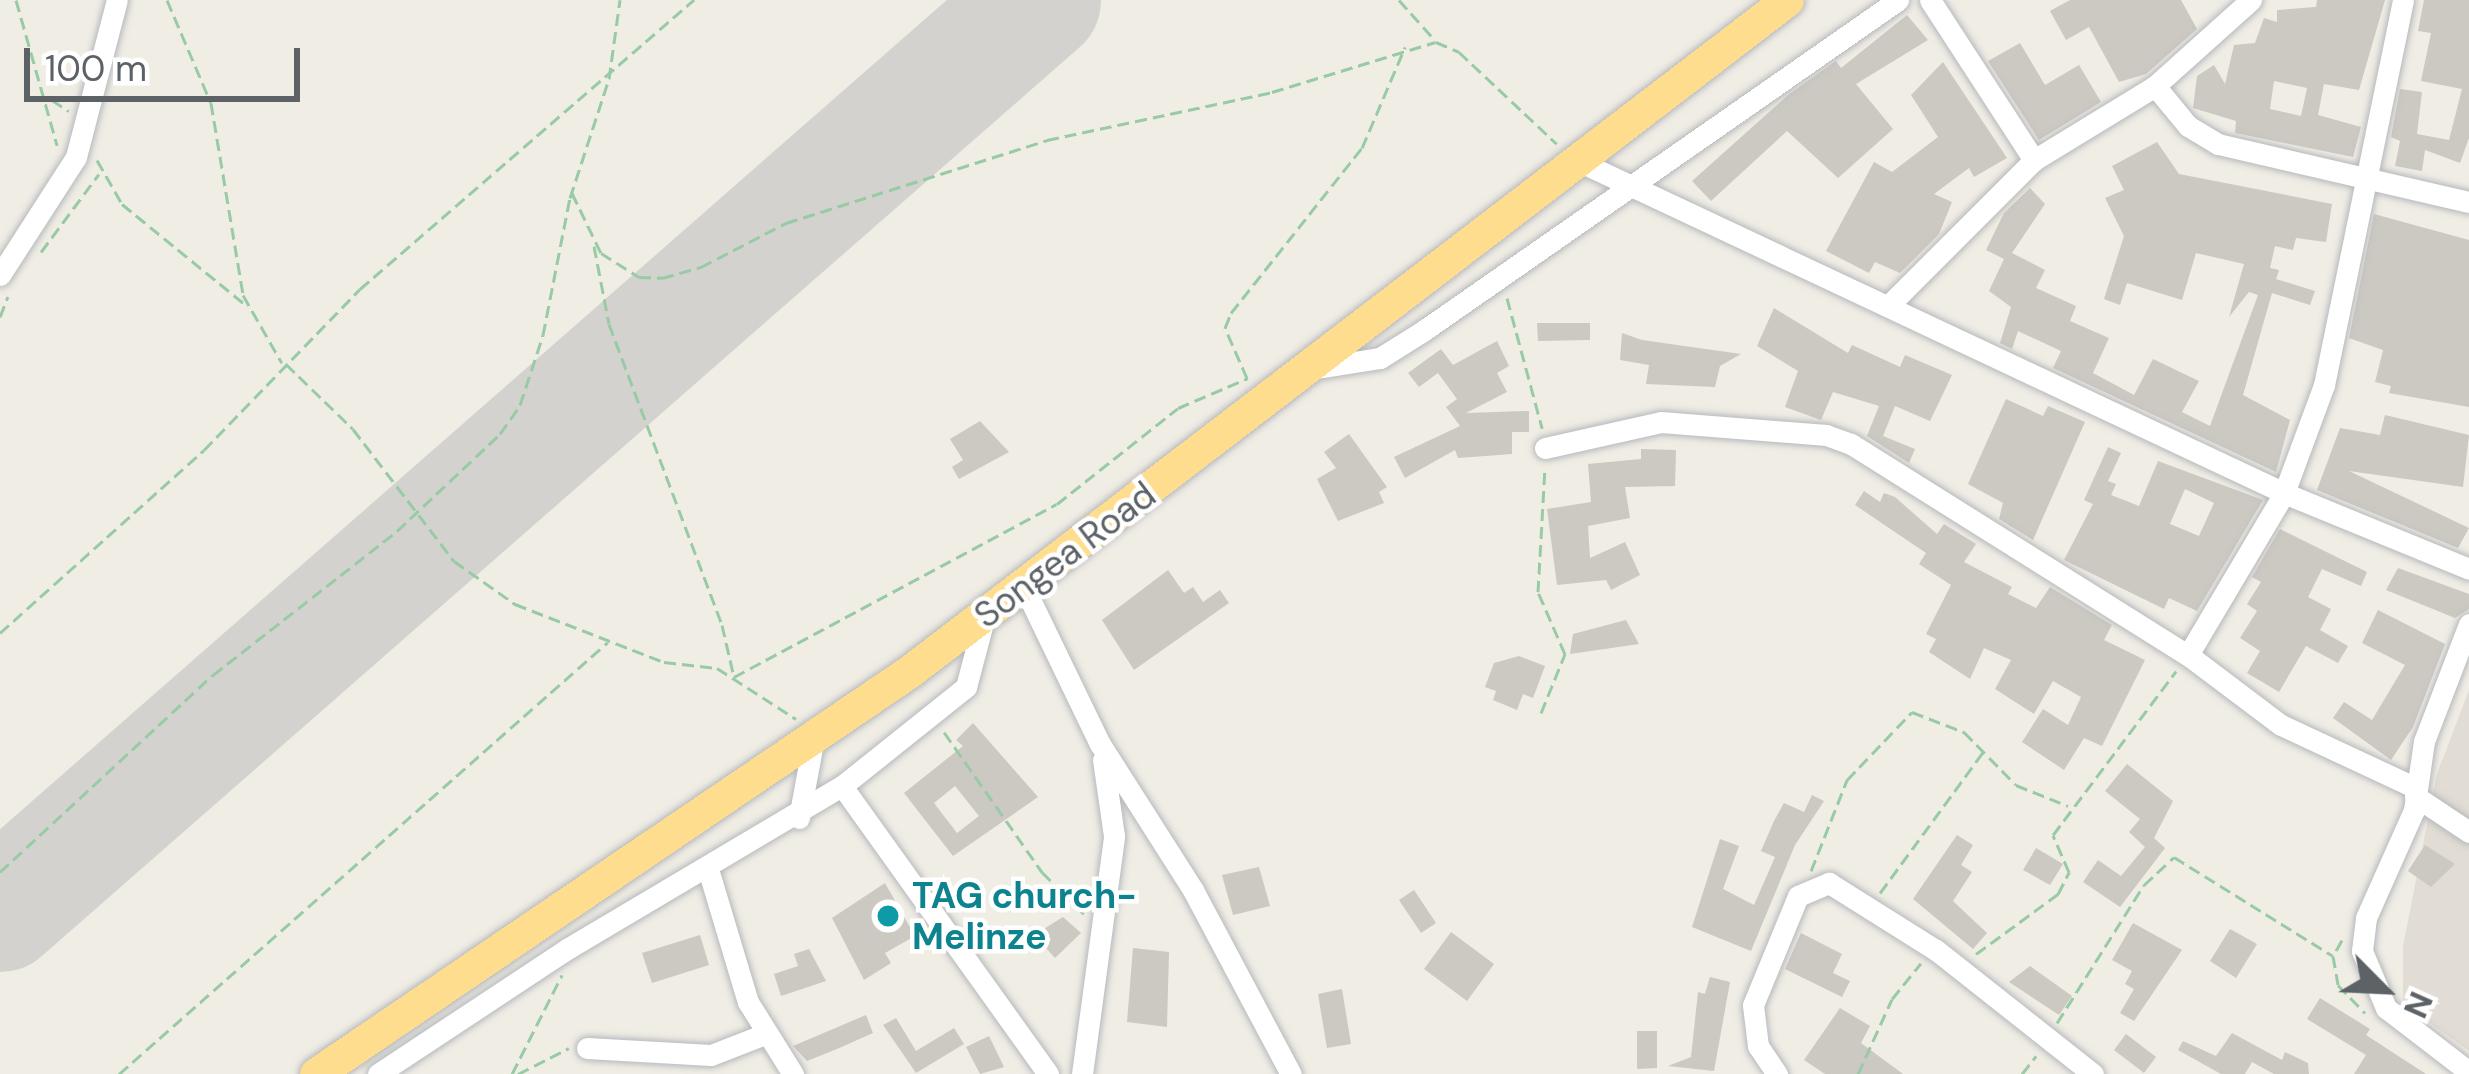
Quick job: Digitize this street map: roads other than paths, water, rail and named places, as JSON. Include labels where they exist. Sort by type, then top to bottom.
[{"type":"highway","name":"Songea Road","points":[[316,1074],[814,737],[1024,587],[1304,374],[1574,159],[1787,0]]},
{"type":"street","points":[[0,275],[64,176],[89,111],[117,0]]},
{"type":"street","points":[[1304,374],[1379,358],[1502,279],[1624,185],[1898,0]]},
{"type":"street","points":[[1930,0],[2034,160]]},
{"type":"street","points":[[1888,306],[2034,160],[2155,86],[2251,0]]},
{"type":"street","points":[[2188,655],[2284,493],[2324,385],[2403,0]]},
{"type":"street","points":[[2155,86],[2188,126],[2218,144],[2469,202]]},
{"type":"street","points":[[1574,159],[2284,493],[2469,569]]},
{"type":"street","points":[[1545,448],[1661,422],[1826,435],[1881,460],[2188,655],[2281,725],[2414,791],[2469,832]]},
{"type":"street","points":[[1024,587],[1100,744],[1193,890],[1291,1074]]},
{"type":"street","points":[[378,1074],[567,949],[799,818],[842,786],[932,717],[976,671],[985,615]]},
{"type":"street","points":[[2469,624],[2414,791],[2408,829],[2366,918],[2362,951],[2386,1008],[2469,1072]]},
{"type":"street","points":[[799,818],[814,737]]},
{"type":"street","points":[[1082,1074],[1114,836],[1100,744]]},
{"type":"street","points":[[842,786],[1048,1074]]},
{"type":"street","points":[[708,869],[737,976],[765,1034],[793,1074]]},
{"type":"street","points":[[1777,1074],[1758,1046],[1753,1005],[1784,922],[1810,884],[1829,883],[1944,958],[2093,1074]]},
{"type":"street","points":[[587,1048],[711,1054],[765,1034]]},
{"type":"place","name":"TAG church- Melinze","points":[[888,916]]}]
